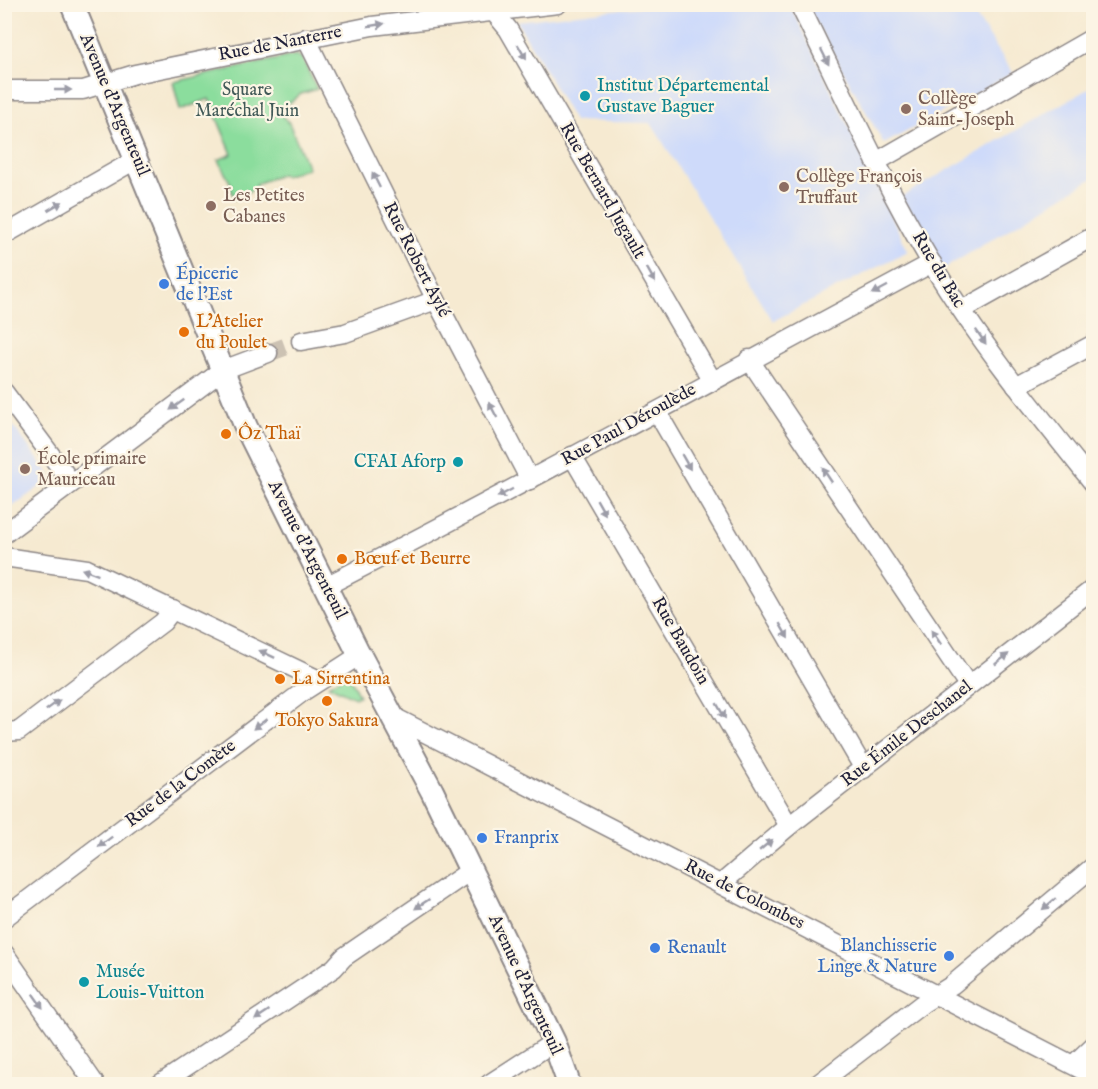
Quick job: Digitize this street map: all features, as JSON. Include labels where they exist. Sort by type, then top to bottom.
[{"type":"main road","name":"Avenue d'Argenteuil","points":[[72,4],[246,427],[470,871],[554,1042],[569,1084]]},
{"type":"street","name":"Rue de Nanterre","points":[[4,90],[83,90],[127,76],[306,38],[491,8],[558,4]]},
{"type":"street","name":"Rue du Bac","points":[[799,4],[876,162],[932,263],[1016,386],[1094,484]]},
{"type":"street","name":"Rue Bernard Jugault","points":[[491,8],[514,39],[712,380]]},
{"type":"street","points":[[876,162],[1094,37]]},
{"type":"street","name":"Rue Robert Aylé","points":[[306,38],[436,300],[530,480]]},
{"type":"street","points":[[4,235],[137,159]]},
{"type":"street","points":[[962,310],[1094,236]]},
{"type":"street","name":"Rue Paul Déroulède","points":[[326,586],[530,480],[657,412],[749,359],[932,263]]},
{"type":"street","points":[[302,341],[345,333],[436,300]]},
{"type":"street","points":[[1016,386],[1094,344]]},
{"type":"street","points":[[4,534],[223,370],[268,353]]},
{"type":"street","points":[[749,359],[968,685]]},
{"type":"street","points":[[4,392],[71,482]]},
{"type":"street","points":[[657,412],[864,769]]},
{"type":"street","name":"Rue Baudoin","points":[[572,456],[789,826]]},
{"type":"street","points":[[4,557],[87,569],[319,680]]},
{"type":"street","name":"Rue Émile Deschanel","points":[[722,883],[789,826],[1094,588]]},
{"type":"street","points":[[4,732],[19,731],[163,622],[173,609]]},
{"type":"street","name":"Rue de la Comète","points":[[4,918],[319,680],[360,655]]},
{"type":"street","name":"Rue de Colombes","points":[[394,717],[722,883],[935,996],[1094,1076]]},
{"type":"street","points":[[818,1084],[935,996],[1094,866]]},
{"type":"street","points":[[160,1084],[470,871]]},
{"type":"street","points":[[4,953],[95,1084]]},
{"type":"street","points":[[489,1084],[554,1042]]},
{"type":"street","points":[[1074,1064],[1094,1045]]},
{"type":"shaded area","name":"Collège François Truffaut","points":[[657,5],[790,5],[908,251],[773,321],[651,123],[574,121],[517,21]]},
{"type":"shaded area","name":"Collège Saint-Joseph","points":[[806,5],[969,5],[1013,73],[884,144]]},
{"type":"shaded area","name":"Collège Saint-Joseph","points":[[1093,86],[1093,178],[940,271],[901,197]]},
{"type":"shaded area","name":"École primaire Mauriceau","points":[[4,414],[50,475],[49,480],[5,512]]},
{"type":"green space","name":"Square Maréchal Juin","points":[[296,55],[302,58],[317,89],[301,94],[279,111],[289,123],[308,168],[284,176],[282,174],[256,184],[257,187],[235,199],[230,188],[232,186],[218,160],[232,154],[209,99],[180,110],[173,82]]},
{"type":"green space","points":[[348,673],[359,696],[355,698],[328,685]]},
{"type":"tunnel","points":[[268,353],[301,341]]},
{"type":"place","name":"Institut Départemental Gustave Baguer","points":[[585,96]]},
{"type":"place","name":"Collège Saint-Joseph","points":[[906,109]]},
{"type":"place","name":"Collège François Truffaut","points":[[784,187]]},
{"type":"place","name":"Les Petites Cabanes","points":[[211,206]]},
{"type":"place","name":"Épicerie de l’Est","points":[[164,284]]},
{"type":"place","name":"L’Atelier du Poulet","points":[[184,332]]},
{"type":"place","name":"Ôz Thaï","points":[[226,434]]},
{"type":"place","name":"CFAI Aforp","points":[[458,462]]},
{"type":"place","name":"École primaire Mauriceau","points":[[25,469]]},
{"type":"place","name":"Bœuf et Beurre","points":[[342,559]]},
{"type":"place","name":"La Sirrentina","points":[[280,679]]},
{"type":"place","name":"Tokyo Sakura","points":[[327,701]]},
{"type":"place","name":"Franprix","points":[[482,838]]},
{"type":"place","name":"Renault","points":[[655,948]]},
{"type":"place","name":"Blanchisserie Linge & Nature","points":[[949,956]]},
{"type":"place","name":"Musée Louis-Vuitton","points":[[84,982]]}]
